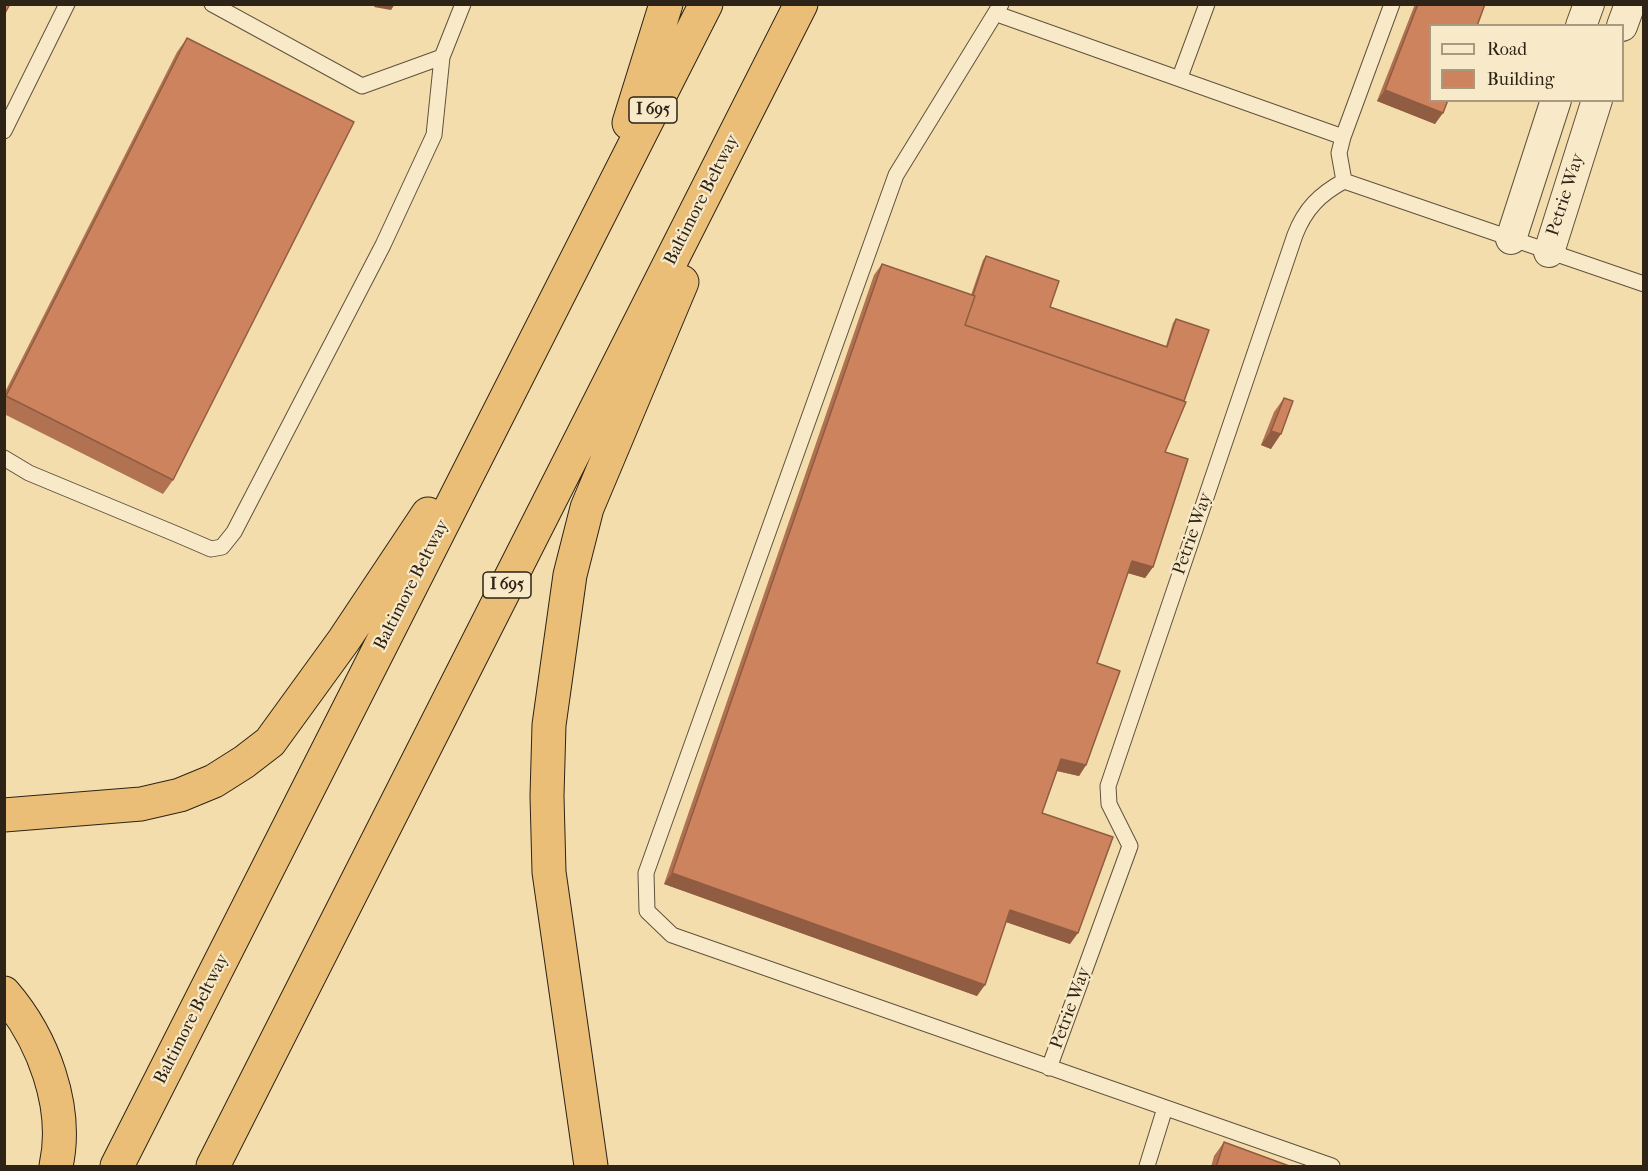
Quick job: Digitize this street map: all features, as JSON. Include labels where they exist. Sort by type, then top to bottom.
[{"type":"highway","points":[[600,216],[666,4]]},
{"type":"highway","name":"Baltimore Beltway","points":[[117,1167],[706,4]]},
{"type":"highway","name":"Baltimore Beltway","points":[[213,1167],[801,4]]},
{"type":"highway","points":[[591,1167],[561,964],[549,850],[549,725],[570,575],[587,508],[785,36]]},
{"type":"highway","points":[[4,815],[90,810],[141,804],[180,795],[214,781],[270,742],[344,640],[510,390]]},
{"type":"highway","points":[[4,993],[27,1021],[41,1050],[51,1083],[57,1118],[56,1167]]},
{"type":"street","points":[[1582,24],[1589,4]]},
{"type":"street","points":[[1623,24],[1630,4]]},
{"type":"street","points":[[1511,239],[1555,102]]},
{"type":"street","name":"Petrie Way","points":[[1548,252],[1595,102]]},
{"type":"lane","points":[[4,131],[67,4]]},
{"type":"lane","points":[[212,4],[362,86],[442,57]]},
{"type":"lane","points":[[4,458],[28,474],[211,549],[222,547],[234,532],[383,245],[434,135],[442,57],[463,4]]},
{"type":"lane","points":[[1344,181],[1339,153],[1343,137],[1392,4]]},
{"type":"lane","points":[[1180,77],[1204,5]]},
{"type":"lane","points":[[1332,1167],[672,935],[647,911],[646,873],[896,175],[999,9],[1343,137]]},
{"type":"lane","name":"Petrie Way","points":[[1049,1068],[1130,846],[1109,804],[1108,786],[1300,220],[1324,191],[1344,181],[1548,252]]},
{"type":"lane","points":[[1548,252],[1644,284]]},
{"type":"lane","points":[[1147,1167],[1165,1108]]},
{"type":"building","points":[[4,4],[10,4],[4,15]]},
{"type":"building","points":[[1418,4],[1485,4],[1478,24],[1429,24],[1429,102],[1447,102],[1443,113],[1385,90]]},
{"type":"building","points":[[187,38],[354,122],[173,480],[6,396]]},
{"type":"building","points":[[986,256],[1059,281],[1050,307],[1167,347],[1176,319],[1209,330],[1184,401],[965,325]]},
{"type":"building","points":[[882,264],[975,296],[965,325],[1186,402],[1165,452],[1188,459],[1153,567],[1132,561],[1097,663],[1120,671],[1086,765],[1061,759],[1042,813],[1113,837],[1078,933],[1010,910],[985,985],[672,873]]},
{"type":"building","points":[[1284,398],[1293,401],[1281,434],[1271,431]]},
{"type":"building","points":[[1224,1142],[1292,1167],[1216,1167]]}]
